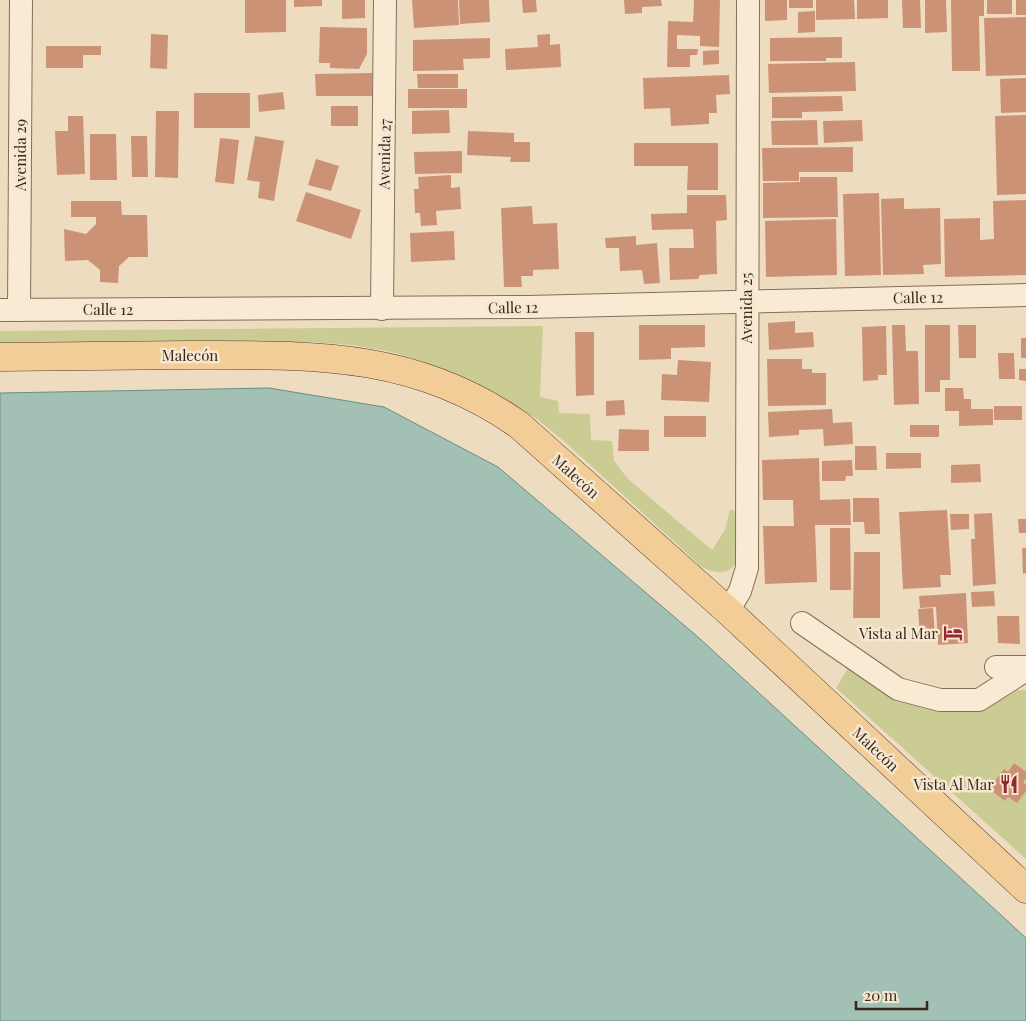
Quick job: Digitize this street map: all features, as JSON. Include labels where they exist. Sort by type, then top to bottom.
[{"type":"main road","name":"Malecón","points":[[0,357],[273,355],[332,357],[386,365],[439,382],[502,413],[519,425],[728,611],[1026,889]]},
{"type":"street","name":"Avenida 29","points":[[9,310],[21,0]]},
{"type":"street","name":"Avenida 27","points":[[382,309],[385,0]]},
{"type":"street","name":"Avenida 25","points":[[728,611],[740,591],[747,568],[748,0]]},
{"type":"street","name":"Calle 12","points":[[9,310],[528,307],[746,300],[1026,295]]},
{"type":"street","points":[[802,623],[898,689],[940,700],[979,700],[1026,669]]},
{"type":"street","points":[[996,667],[1026,669]]},
{"type":"green space","points":[[543,326],[540,397],[558,401],[559,413],[590,414],[591,440],[612,441],[614,461],[628,479],[712,550],[725,530],[730,509],[741,515],[736,563],[733,567],[725,572],[721,572],[711,571],[702,567],[537,419],[467,380],[429,364],[392,352],[352,345],[313,342],[0,344],[0,331]]},
{"type":"green space","points":[[853,660],[885,676],[947,693],[1026,690],[1026,859],[836,688]]},
{"type":"shaded area","points":[[269,388],[384,407],[498,467],[698,637],[1026,938],[1026,1021],[0,1021],[0,393]]},
{"type":"building","points":[[245,0],[286,0],[286,32],[245,33]]},
{"type":"building","points":[[294,0],[322,0],[322,6],[294,7]]},
{"type":"building","points":[[342,0],[365,0],[365,18],[342,19]]},
{"type":"building","points":[[412,0],[458,0],[459,25],[414,28]]},
{"type":"building","points":[[459,0],[489,0],[490,22],[460,24]]},
{"type":"building","points":[[522,0],[536,0],[537,12],[523,13]]},
{"type":"building","points":[[624,0],[661,0],[662,6],[642,7],[642,13],[625,14]]},
{"type":"building","points":[[694,0],[720,0],[719,47],[700,46],[700,36],[677,35],[677,49],[698,49],[697,55],[690,55],[690,67],[667,67],[668,21],[693,22]]},
{"type":"building","points":[[765,0],[787,0],[787,20],[765,21]]},
{"type":"building","points":[[789,0],[813,0],[813,8],[789,8]]},
{"type":"building","points":[[816,0],[854,0],[855,19],[816,20]]},
{"type":"building","points":[[857,0],[888,0],[888,18],[857,19]]},
{"type":"building","points":[[902,0],[920,0],[921,28],[903,28]]},
{"type":"building","points":[[925,0],[946,0],[947,32],[925,33]]},
{"type":"building","points":[[951,0],[984,0],[984,16],[979,16],[980,71],[952,71]]},
{"type":"building","points":[[987,0],[1012,0],[1012,14],[987,14]]},
{"type":"building","points":[[1016,0],[1026,0],[1026,15],[1016,15]]},
{"type":"building","points":[[815,11],[815,32],[798,33],[798,12]]},
{"type":"building","points":[[1026,17],[1026,75],[986,76],[984,18]]},
{"type":"building","points":[[320,27],[367,28],[367,54],[359,69],[330,68],[330,63],[319,63]]},
{"type":"building","points":[[151,34],[168,35],[167,69],[150,68]]},
{"type":"building","points":[[550,34],[550,45],[560,44],[561,67],[506,70],[505,49],[538,47],[537,35]]},
{"type":"building","points":[[842,37],[842,58],[826,58],[826,61],[770,61],[770,38]]},
{"type":"building","points":[[490,38],[490,58],[463,59],[464,70],[413,71],[413,40]]},
{"type":"building","points":[[46,46],[101,46],[101,55],[83,55],[83,68],[46,68]]},
{"type":"building","points":[[719,50],[719,64],[703,65],[703,51]]},
{"type":"building","points":[[855,62],[856,91],[769,93],[768,64]]},
{"type":"building","points":[[372,73],[372,96],[316,96],[315,74]]},
{"type":"building","points":[[417,74],[458,74],[458,88],[418,88]]},
{"type":"building","points":[[729,75],[730,94],[716,95],[717,113],[709,113],[709,124],[671,126],[670,108],[644,109],[643,78]]},
{"type":"building","points":[[1026,78],[1026,112],[1001,113],[1000,79]]},
{"type":"building","points":[[408,89],[467,89],[467,108],[408,108]]},
{"type":"building","points":[[283,92],[285,109],[259,112],[258,95]]},
{"type":"building","points":[[194,93],[250,93],[250,128],[194,128]]},
{"type":"building","points":[[842,96],[843,111],[802,112],[802,118],[772,118],[772,97]]},
{"type":"building","points":[[331,106],[358,106],[358,126],[331,126]]},
{"type":"building","points":[[449,110],[450,133],[412,134],[412,111]]},
{"type":"building","points":[[156,111],[179,111],[178,178],[155,177]]},
{"type":"building","points":[[1026,115],[1026,194],[997,195],[995,116]]},
{"type":"building","points":[[68,116],[83,116],[85,174],[57,175],[55,131],[68,131]]},
{"type":"building","points":[[817,120],[818,145],[772,145],[771,121]]},
{"type":"building","points":[[862,120],[863,141],[824,143],[823,121]]},
{"type":"building","points":[[468,131],[514,133],[514,142],[530,142],[530,162],[510,162],[511,157],[467,155]]},
{"type":"building","points":[[90,134],[116,134],[117,180],[90,180]]},
{"type":"building","points":[[131,136],[147,136],[148,177],[132,177]]},
{"type":"building","points":[[255,136],[284,141],[274,201],[258,198],[260,182],[247,180]]},
{"type":"building","points":[[220,138],[239,140],[234,184],[215,182]]},
{"type":"building","points":[[634,143],[718,143],[718,190],[687,190],[688,166],[634,166]]},
{"type":"building","points":[[853,147],[853,172],[799,172],[799,181],[763,181],[762,148]]},
{"type":"building","points":[[462,151],[462,173],[415,174],[414,152]]},
{"type":"building","points":[[316,159],[339,166],[331,191],[308,185]]},
{"type":"building","points":[[451,175],[451,188],[460,187],[461,209],[436,211],[437,225],[421,226],[420,213],[415,213],[414,189],[419,189],[418,177]]},
{"type":"building","points":[[800,177],[837,177],[838,217],[763,218],[763,183],[800,182]]},
{"type":"building","points":[[306,192],[361,210],[351,239],[296,221]]},
{"type":"building","points":[[879,193],[881,275],[845,276],[843,194]]},
{"type":"building","points":[[687,195],[726,195],[727,220],[716,221],[717,274],[700,275],[698,279],[670,280],[669,248],[694,248],[693,229],[652,230],[651,214],[687,213]]},
{"type":"building","points":[[904,198],[904,209],[940,208],[941,264],[923,265],[924,274],[883,275],[881,199]]},
{"type":"building","points":[[1026,200],[1026,275],[945,277],[944,219],[980,218],[980,240],[994,239],[993,201]]},
{"type":"building","points":[[71,201],[121,201],[122,215],[147,215],[148,257],[129,257],[119,266],[118,283],[100,282],[100,270],[88,260],[65,261],[64,229],[86,234],[96,224],[96,217],[71,217]]},
{"type":"building","points":[[532,206],[533,224],[557,223],[559,269],[533,270],[533,276],[521,276],[522,287],[504,287],[501,208]]},
{"type":"building","points":[[836,219],[837,275],[766,277],[765,221]]},
{"type":"building","points":[[454,231],[455,260],[411,262],[410,233]]},
{"type":"building","points":[[636,236],[636,245],[657,243],[660,283],[644,284],[642,270],[620,271],[619,248],[606,248],[605,238]]},
{"type":"building","points":[[795,321],[795,333],[813,332],[814,347],[769,350],[768,323]]},
{"type":"building","points":[[639,325],[705,325],[705,347],[671,348],[671,359],[639,360]]},
{"type":"building","points":[[892,325],[905,325],[906,351],[918,351],[919,404],[894,405]]},
{"type":"building","points":[[925,325],[950,325],[950,380],[940,380],[940,392],[925,392]]},
{"type":"building","points":[[958,325],[976,325],[976,358],[959,358]]},
{"type":"building","points":[[886,326],[887,375],[878,375],[878,380],[863,381],[862,327]]},
{"type":"building","points":[[575,332],[594,332],[594,395],[576,396]]},
{"type":"building","points":[[1021,338],[1026,338],[1026,358],[1021,358]]},
{"type":"building","points":[[998,353],[1014,353],[1015,379],[999,379]]},
{"type":"building","points":[[767,359],[802,359],[802,369],[812,369],[812,373],[826,373],[826,405],[768,406]]},
{"type":"building","points":[[678,360],[711,362],[709,402],[661,400],[662,374],[677,375]]},
{"type":"building","points":[[1019,369],[1026,369],[1026,381],[1019,380]]},
{"type":"building","points":[[945,388],[963,388],[964,399],[971,399],[971,409],[993,409],[993,425],[959,426],[959,411],[945,411]]},
{"type":"building","points":[[624,400],[625,415],[606,416],[606,401]]},
{"type":"building","points":[[994,406],[1022,406],[1022,420],[994,420]]},
{"type":"building","points":[[832,409],[833,423],[852,422],[853,444],[824,446],[823,429],[799,430],[799,435],[769,437],[768,412]]},
{"type":"building","points":[[664,416],[706,416],[706,437],[664,437]]},
{"type":"building","points":[[910,425],[939,425],[939,437],[910,437]]},
{"type":"building","points":[[619,429],[649,430],[649,451],[618,451]]},
{"type":"building","points":[[855,446],[876,446],[877,470],[855,470]]},
{"type":"building","points":[[886,453],[921,453],[921,468],[886,469]]},
{"type":"building","points":[[819,458],[820,500],[850,499],[851,525],[815,525],[817,582],[765,584],[763,526],[794,526],[793,500],[763,500],[762,460]]},
{"type":"building","points":[[852,460],[853,476],[846,476],[845,481],[822,481],[822,461]]},
{"type":"building","points":[[980,464],[981,482],[951,483],[951,465]]},
{"type":"building","points":[[853,498],[879,498],[880,534],[865,534],[864,522],[853,522]]},
{"type":"building","points":[[947,510],[951,575],[940,575],[941,587],[903,589],[899,512]]},
{"type":"building","points":[[992,513],[996,584],[973,586],[971,539],[975,539],[974,514]]},
{"type":"building","points":[[950,514],[969,514],[969,529],[951,530]]},
{"type":"building","points":[[1018,519],[1026,519],[1026,533],[1019,533]]},
{"type":"building","points":[[830,528],[850,528],[851,590],[830,590]]},
{"type":"building","points":[[1022,548],[1026,548],[1026,573],[1023,574]]},
{"type":"building","points":[[854,552],[880,552],[880,618],[853,618]]},
{"type":"building","points":[[994,591],[995,606],[972,607],[971,592]]},
{"type":"building","points":[[966,593],[968,643],[938,645],[936,607],[920,608],[919,596]]},
{"type":"building","points":[[933,608],[935,636],[920,637],[918,609]]},
{"type":"building","points":[[997,616],[1019,616],[1020,644],[998,643]]},
{"type":"building","name":"Vista Al Mar","points":[[1014,763],[1026,772],[1026,778],[1023,783],[1026,784],[1026,791],[1017,803],[1008,797],[1005,801],[989,789],[1004,769],[1008,772]]},
{"type":"place","name":"Vista al Mar","points":[[953,633]]},
{"type":"place","name":"Vista Al Mar","points":[[1009,784]]}]
